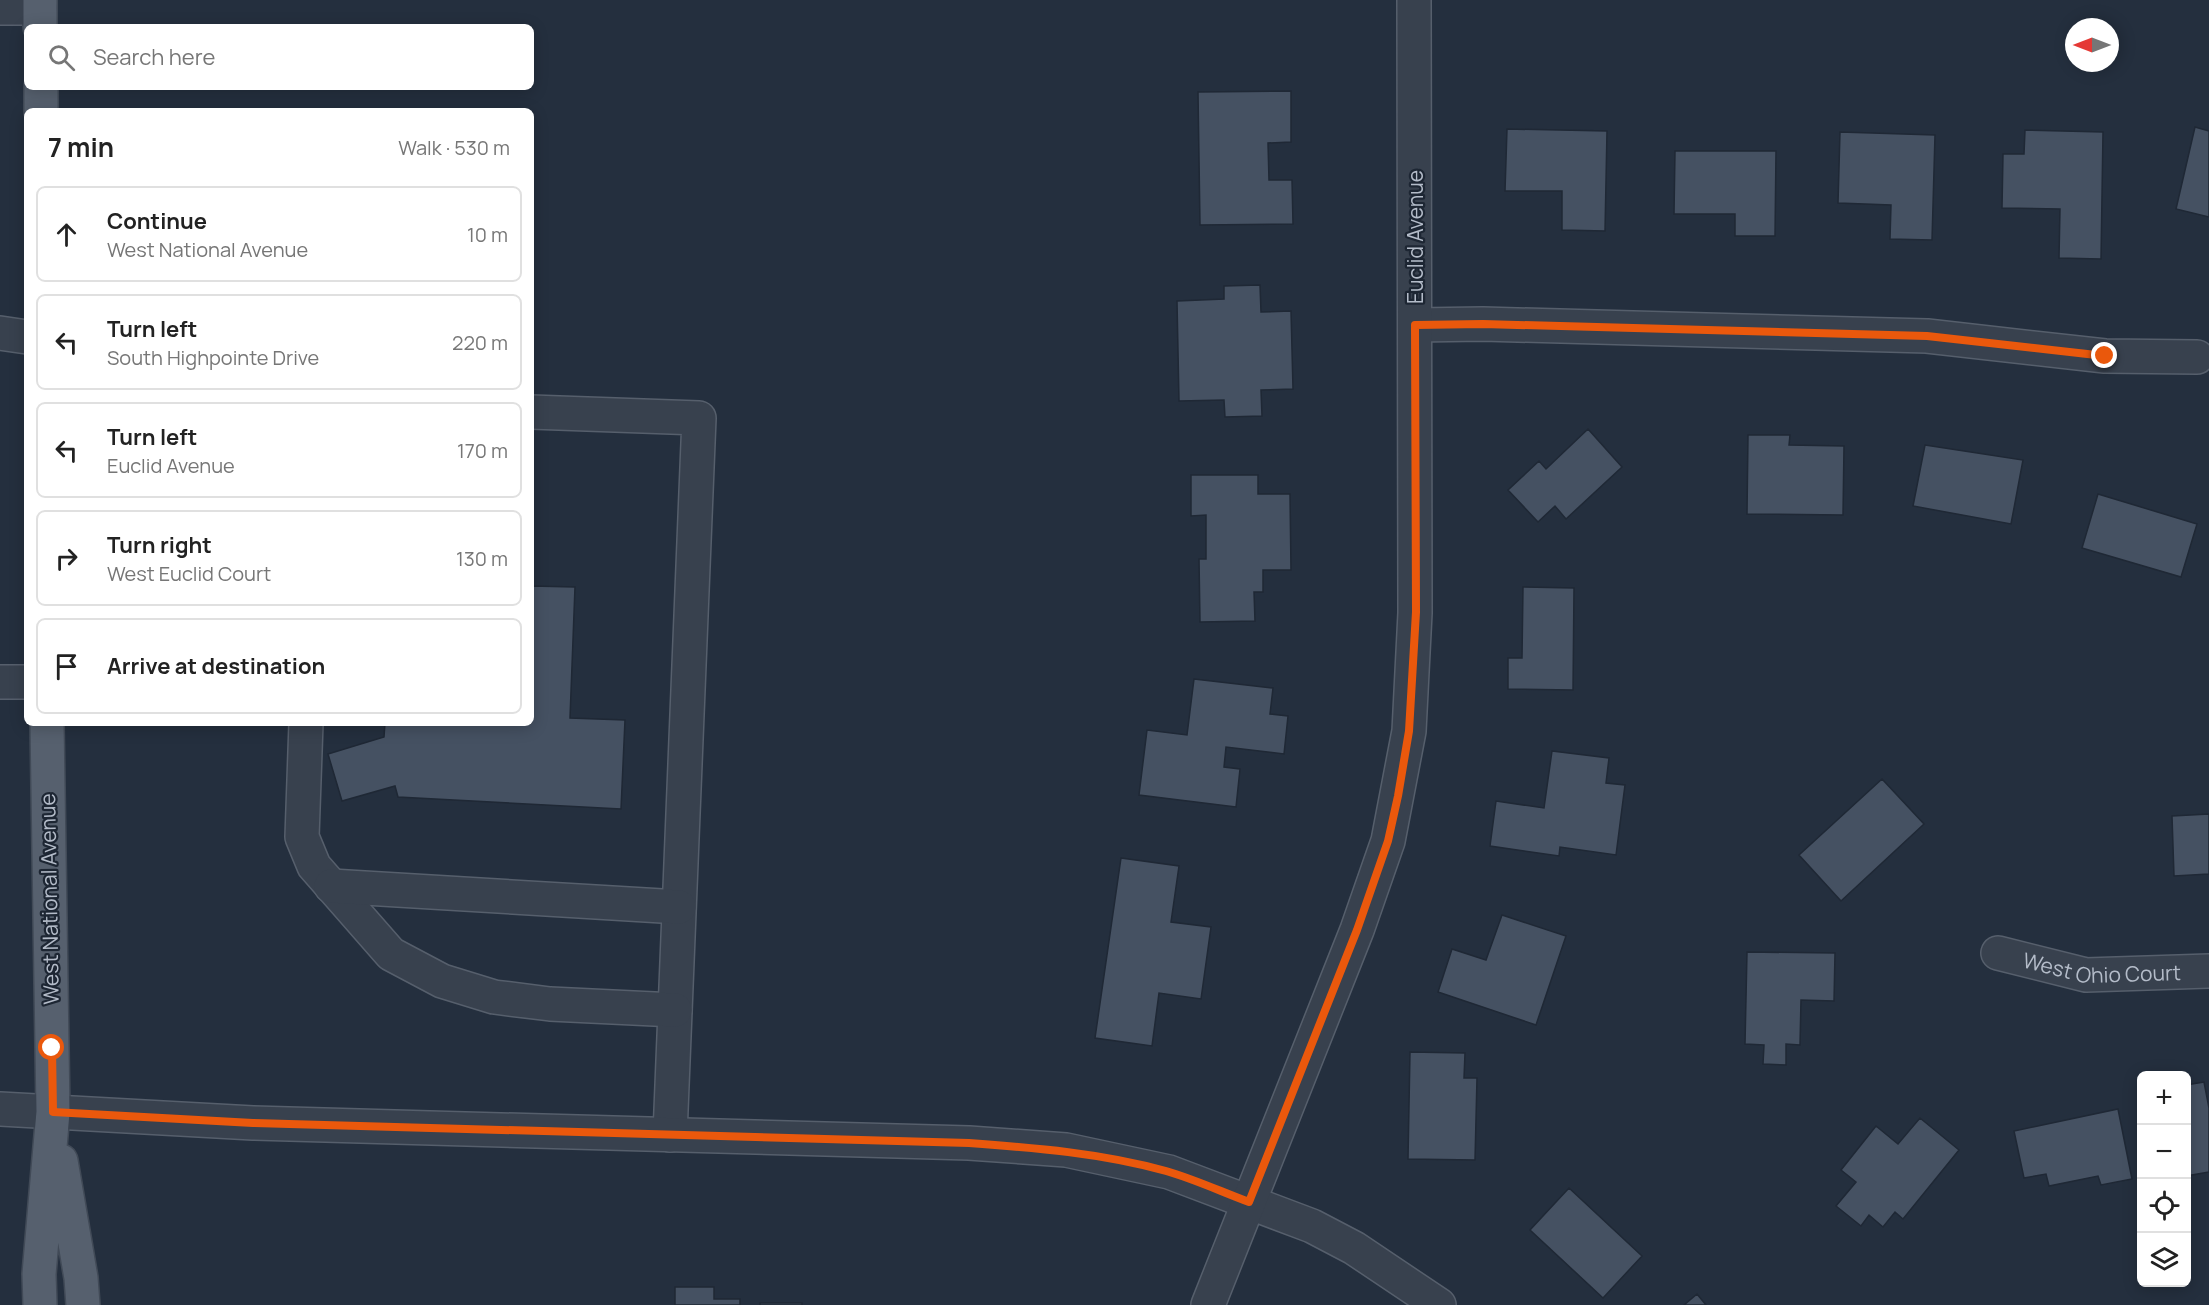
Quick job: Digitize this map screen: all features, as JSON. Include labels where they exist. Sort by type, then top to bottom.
[{"type":"main road","points":[[41,90],[41,108]]},
{"type":"main road","name":"West National Avenue","points":[[40,1305],[39,1274],[53,1112],[47,726]]},
{"type":"main road","name":"West National Avenue","points":[[53,1112],[81,1278],[83,1305]]},
{"type":"street","name":"Euclid Avenue","points":[[1208,1305],[1357,930],[1388,841],[1409,731],[1416,612],[1414,0]]},
{"type":"street","points":[[0,8],[40,12]]},
{"type":"street","points":[[1415,325],[1483,324],[1927,336],[2105,356],[2197,357]]},
{"type":"street","points":[[0,333],[24,337]]},
{"type":"street","points":[[534,412],[699,418],[670,1135]]},
{"type":"street","points":[[0,682],[24,682]]},
{"type":"street","points":[[306,726],[302,837],[314,866],[392,954],[442,981],[494,997],[550,1004],[675,1010]]},
{"type":"street","points":[[331,886],[680,907]]},
{"type":"street","name":"West Ohio Court","points":[[1998,953],[2086,975],[2209,971]]},
{"type":"street","points":[[0,1109],[253,1123],[969,1143],[1066,1150],[1169,1172],[1312,1226],[1354,1248],[1439,1305]]},
{"type":"building","points":[[1291,91],[1291,142],[1268,143],[1269,180],[1292,180],[1293,224],[1200,225],[1198,92]]},
{"type":"building","points":[[2195,127],[2209,131],[2209,217],[2176,209]]},
{"type":"building","points":[[1507,129],[1607,131],[1605,231],[1562,230],[1562,191],[1505,191]]},
{"type":"building","points":[[2025,130],[2103,132],[2101,259],[2059,258],[2060,209],[2002,208],[2003,154],[2024,154]]},
{"type":"building","points":[[1840,132],[1935,135],[1932,240],[1890,239],[1891,205],[1838,203]]},
{"type":"building","points":[[1675,151],[1776,151],[1775,236],[1735,236],[1735,214],[1674,214]]},
{"type":"building","points":[[1260,285],[1261,312],[1291,311],[1293,389],[1261,390],[1262,416],[1225,417],[1224,400],[1179,401],[1177,301],[1224,299],[1224,286]]},
{"type":"building","points":[[1588,429],[1622,467],[1566,519],[1555,506],[1538,522],[1508,490],[1539,461],[1546,469]]},
{"type":"building","points":[[1748,435],[1790,435],[1789,445],[1844,446],[1843,515],[1747,514]]},
{"type":"building","points":[[1925,445],[2023,460],[2011,524],[1913,506]]},
{"type":"building","points":[[1191,475],[1258,475],[1258,494],[1290,494],[1291,570],[1263,570],[1263,592],[1254,592],[1255,621],[1200,622],[1199,559],[1206,559],[1206,515],[1191,516]]},
{"type":"building","points":[[2098,494],[2197,524],[2181,577],[2082,548]]},
{"type":"building","points":[[534,586],[575,587],[570,718],[625,720],[621,809],[398,797],[395,786],[342,801],[328,754],[384,737],[385,726],[534,726]]},
{"type":"building","points":[[1523,587],[1574,588],[1573,690],[1508,689],[1508,658],[1522,658]]},
{"type":"building","points":[[1194,679],[1273,688],[1270,714],[1288,716],[1284,754],[1226,747],[1224,767],[1240,769],[1236,807],[1139,795],[1147,730],[1187,735]]},
{"type":"building","points":[[1552,751],[1609,758],[1606,783],[1625,785],[1616,855],[1560,847],[1559,856],[1490,846],[1496,801],[1544,808]]},
{"type":"building","points":[[1882,779],[1924,824],[1841,901],[1799,855]]},
{"type":"building","points":[[2209,814],[2209,874],[2174,876],[2172,816]]},
{"type":"building","points":[[1121,858],[1179,866],[1171,922],[1211,927],[1201,999],[1159,993],[1152,1046],[1095,1038]]},
{"type":"building","points":[[1502,915],[1566,936],[1536,1025],[1438,992],[1452,949],[1486,960]]},
{"type":"building","points":[[1747,952],[1835,953],[1834,1001],[1801,1000],[1800,1045],[1786,1044],[1786,1065],[1763,1064],[1764,1045],[1745,1044]]},
{"type":"building","points":[[1410,1052],[1465,1053],[1464,1078],[1477,1078],[1475,1160],[1408,1159]]},
{"type":"building","points":[[2204,1082],[2209,1108],[2209,1172],[2191,1175],[2191,1125],[2191,1084]]},
{"type":"building","points":[[2118,1109],[2132,1179],[2101,1185],[2098,1176],[2049,1186],[2046,1174],[2024,1178],[2014,1131]]},
{"type":"building","points":[[1920,1118],[1959,1150],[1903,1219],[1895,1212],[1883,1227],[1869,1215],[1861,1226],[1836,1206],[1856,1182],[1841,1170],[1876,1126],[1898,1144]]},
{"type":"building","points":[[1569,1188],[1642,1256],[1603,1298],[1530,1230]]},
{"type":"building","points":[[675,1287],[714,1287],[714,1299],[740,1299],[740,1305],[675,1305]]},
{"type":"building","points":[[1697,1294],[1706,1305],[1684,1305]]},
{"type":"building","points":[[760,1303],[802,1303],[802,1305],[760,1305]]},
{"type":"route","points":[[52,1048],[53,1112],[253,1123],[969,1143],[1066,1150],[1122,1160],[1169,1172],[1249,1202],[1357,930],[1388,841],[1398,796],[1409,731],[1416,612],[1415,325],[1483,324],[1927,336],[2105,356]]}]
